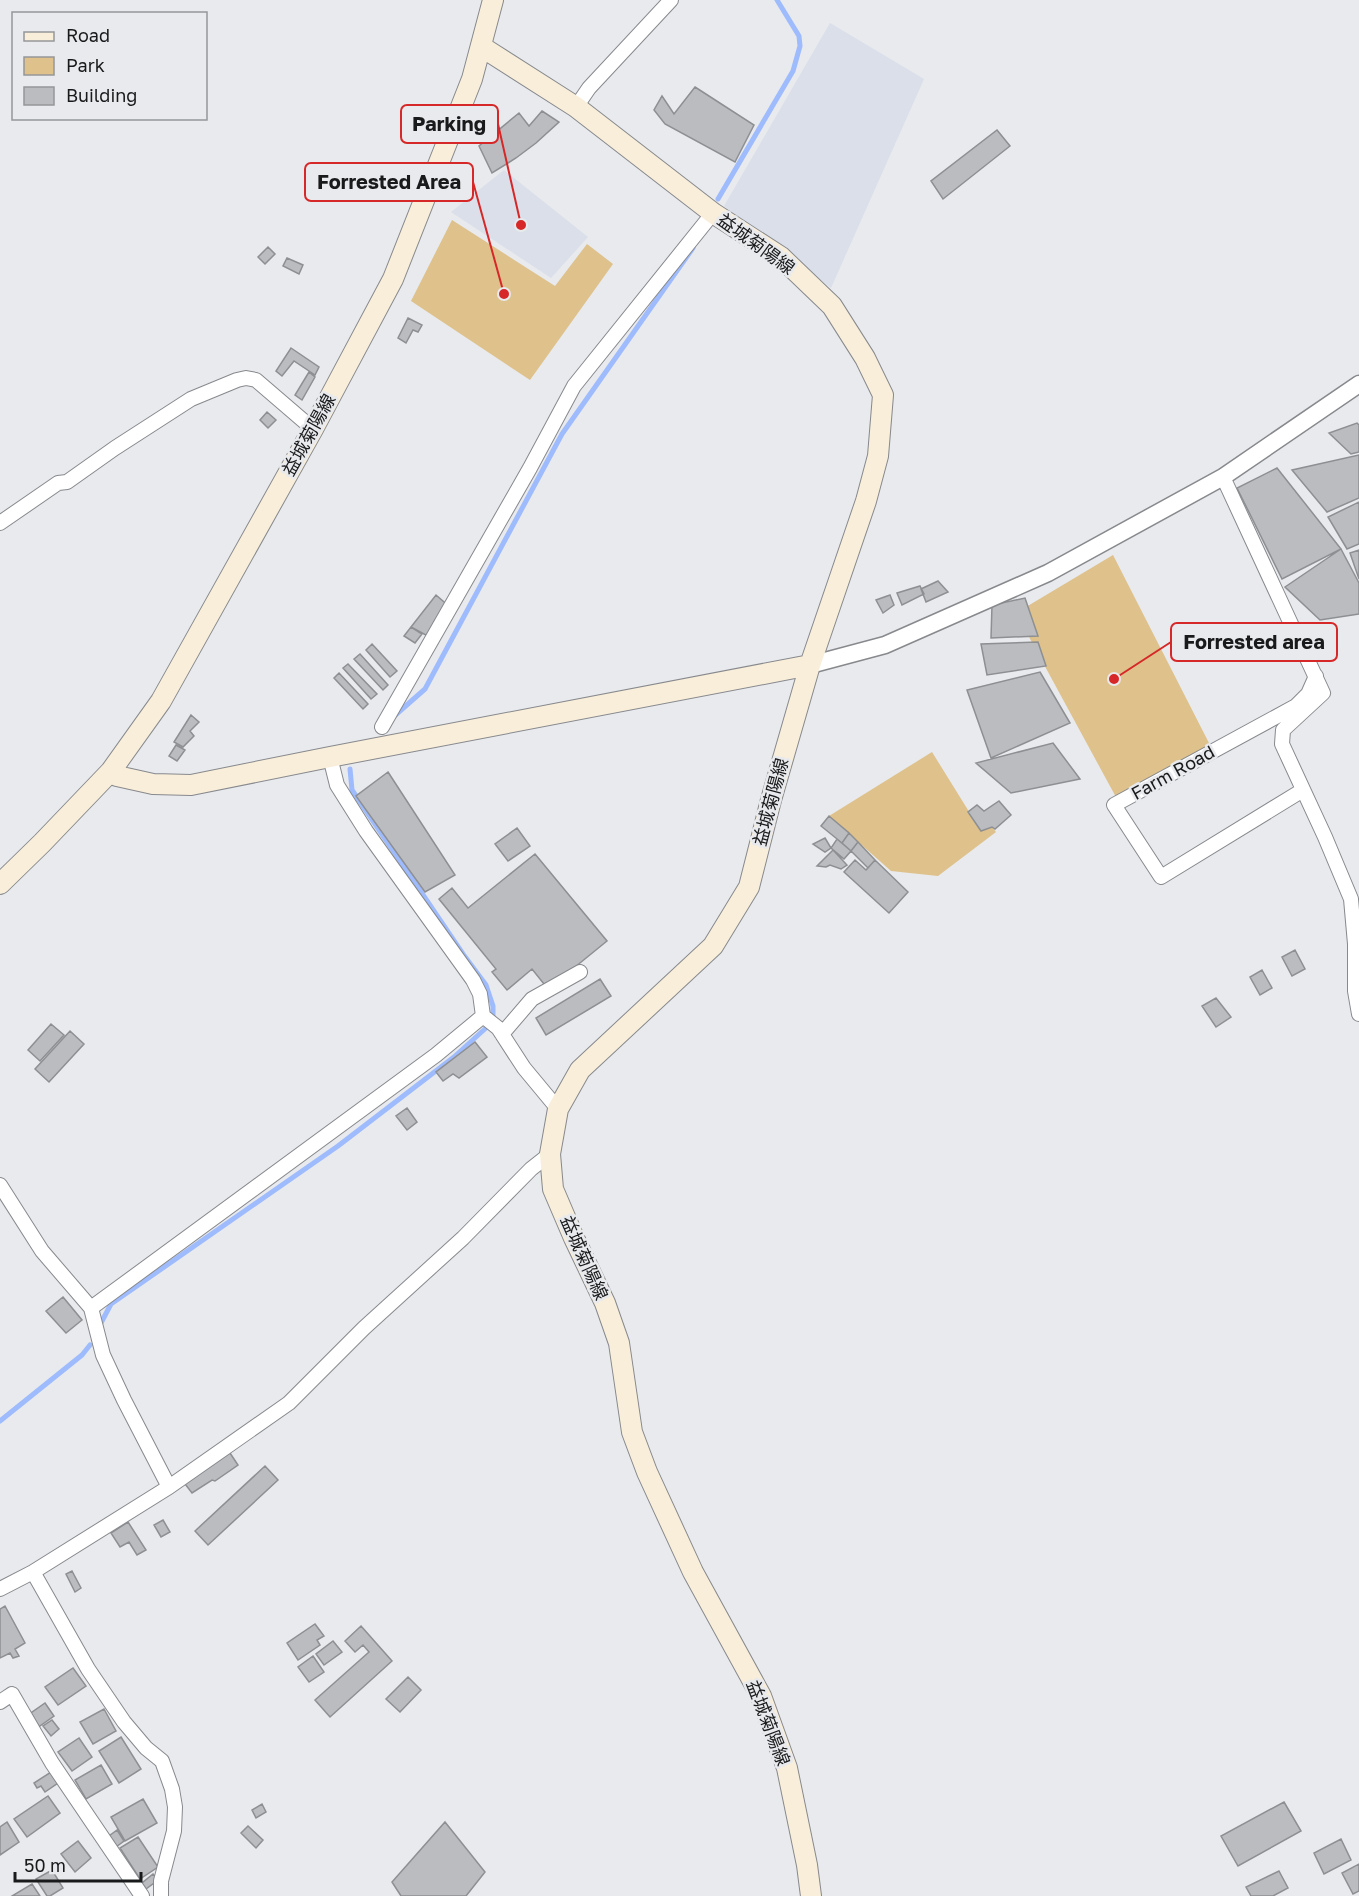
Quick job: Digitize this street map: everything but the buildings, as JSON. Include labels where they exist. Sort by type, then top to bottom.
[{"type":"main road","name":"益城菊陽線","points":[[0,884],[111,771],[161,701],[313,429],[393,279],[472,79],[493,0]]},
{"type":"main road","name":"益城菊陽線","points":[[482,47],[576,107],[712,213],[782,257],[832,306],[865,358],[883,395],[878,456],[866,501],[810,664],[749,887],[713,946],[580,1070],[558,1109],[550,1154],[553,1189],[605,1303],[619,1343],[632,1432],[647,1472],[693,1572],[761,1696],[787,1768],[811,1896]]},
{"type":"main road","points":[[111,771],[117,776],[153,784],[192,785],[810,664]]},
{"type":"street","points":[[576,107],[589,88],[671,0]]},
{"type":"street","points":[[382,727],[530,468],[574,386],[712,213]]},
{"type":"street","points":[[0,523],[58,483],[67,482],[191,399],[237,380],[246,378],[256,380],[313,429]]},
{"type":"street","points":[[810,664],[885,645],[1048,573],[1223,477],[1359,384]]},
{"type":"street","points":[[1223,477],[1323,693],[1283,730],[1282,744],[1351,899],[1355,944],[1355,991],[1359,1014]]},
{"type":"street","name":"Farm Road","points":[[1303,790],[1161,878],[1114,805],[1296,706],[1308,694],[1316,676]]},
{"type":"street","points":[[330,757],[337,785],[366,831],[473,980],[480,993],[483,1016],[498,1028],[525,1068],[558,1109]]},
{"type":"street","points":[[502,1034],[532,999],[580,972]]},
{"type":"street","points":[[91,1308],[436,1055],[483,1016]]},
{"type":"street","points":[[0,1590],[33,1572],[169,1487],[289,1403],[364,1328],[462,1238],[531,1169],[550,1154]]},
{"type":"street","points":[[0,1185],[42,1251],[91,1308],[103,1355],[169,1487]]},
{"type":"street","points":[[33,1572],[88,1669],[124,1722],[146,1748],[162,1761],[172,1789],[175,1807],[174,1831],[161,1881],[161,1896]]},
{"type":"street","points":[[0,1702],[12,1694],[52,1763],[142,1896]]},
{"type":"shaded area","points":[[830,23],[924,79],[831,288],[724,206]]},
{"type":"shaded area","points":[[504,170],[588,237],[551,278],[451,212]]},
{"type":"green space","points":[[452,220],[555,286],[587,244],[613,264],[530,380],[411,301]]},
{"type":"green space","points":[[1113,555],[1210,745],[1117,799],[1016,613]]},
{"type":"green space","points":[[932,752],[981,831],[992,827],[996,832],[938,876],[891,871],[829,816]]},
{"type":"waterway","points":[[718,199],[793,71],[800,46],[799,36],[777,0]]},
{"type":"waterway","points":[[392,718],[425,689],[562,434],[693,248]]},
{"type":"waterway","points":[[350,769],[352,790],[486,985],[493,1006],[493,1016]]},
{"type":"waterway","points":[[101,1323],[111,1304],[338,1146],[454,1057],[487,1027]]},
{"type":"waterway","points":[[0,1421],[82,1355],[90,1345]]},
{"type":"place","name":"Parking","points":[[521,225]]},
{"type":"place","name":"Forrested Area","points":[[504,294]]},
{"type":"place","name":"Forrested area","points":[[1114,679]]}]
